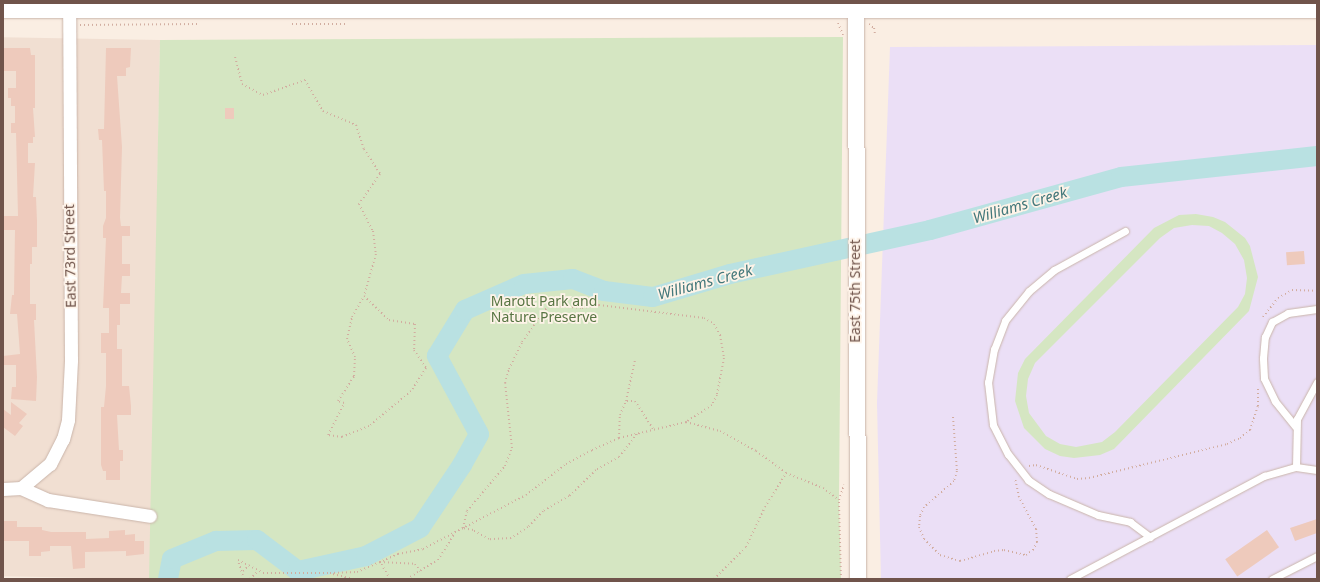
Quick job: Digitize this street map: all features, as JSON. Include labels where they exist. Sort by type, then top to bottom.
[{"type":"main road","points":[[3,8],[105,5],[1317,8]]},
{"type":"street","name":"East 75th Street","points":[[856,6],[855,331],[858,579]]},
{"type":"street","name":"East 73rd Street","points":[[21,488],[50,464],[63,439],[68,420],[70,367],[69,7]]},
{"type":"street","points":[[3,489],[21,488],[55,501],[150,516]]},
{"type":"lane","points":[[1125,231],[1054,270],[1029,291],[1004,321],[994,349],[988,382],[993,425],[1008,454],[1028,480],[1049,494],[1098,515],[1130,522],[1150,537]]},
{"type":"lane","points":[[1295,426],[1275,400],[1264,378],[1265,337],[1272,322],[1288,313],[1317,309]]},
{"type":"lane","points":[[1296,467],[1295,426],[1304,402],[1317,382]]},
{"type":"lane","points":[[1070,579],[1264,476],[1296,467],[1317,470]]},
{"type":"lane","points":[[1272,579],[1317,556]]},
{"type":"path","points":[[871,24],[875,34]]},
{"type":"path","points":[[235,57],[242,84],[263,94],[305,80],[323,111],[356,125],[364,149],[380,174],[359,204],[373,231],[376,254],[364,296],[352,317],[347,339],[355,357],[354,376],[338,400],[344,404],[328,435],[342,437],[369,426],[411,391],[426,368],[414,350],[414,324],[390,320],[364,296]]},
{"type":"path","points":[[1262,322],[1266,311],[1282,295],[1292,290],[1317,291]]},
{"type":"path","points":[[244,579],[238,560],[250,565],[258,571],[330,573],[357,572],[398,554],[423,549],[526,495],[566,464],[618,438],[686,422],[712,405],[717,395],[724,358],[720,335],[714,324],[697,316],[599,305],[582,308],[548,306],[522,342],[509,369],[505,384],[512,448],[505,466],[467,511],[463,528]]},
{"type":"path","points":[[618,438],[620,415],[626,401],[635,360]]},
{"type":"path","points":[[953,417],[957,471],[954,481],[924,507],[920,516],[919,527],[924,539],[940,555],[960,561],[994,551],[1004,550],[1026,555],[1033,550],[1037,542],[1036,529],[1016,487],[1016,476],[1028,466],[1036,465],[1077,479],[1089,478],[1227,444],[1240,438],[1250,430],[1256,418],[1259,395],[1257,380]]},
{"type":"path","points":[[626,401],[636,401],[654,430]]},
{"type":"path","points":[[686,422],[720,431],[756,451],[786,473],[823,488],[839,500]]},
{"type":"path","points":[[463,528],[472,530],[489,539],[511,538],[528,527],[543,511],[569,496],[596,470],[620,457],[637,434]]},
{"type":"path","points":[[714,579],[746,547],[765,507],[786,473]]},
{"type":"path","points":[[841,579],[839,500],[844,482]]},
{"type":"path","points":[[407,579],[438,560],[454,533]]},
{"type":"path","points":[[380,562],[415,564],[420,571]]},
{"type":"path","points":[[380,562],[390,579]]},
{"type":"path","points":[[242,572],[250,565]]},
{"type":"path","points":[[250,579],[258,571]]},
{"type":"path","points":[[330,573],[353,579]]},
{"type":"path","points":[[370,579],[380,579]]},
{"type":"shaded area","points":[[3,37],[160,40],[151,579],[3,576]]},
{"type":"shaded area","points":[[1317,45],[1317,579],[881,579],[877,403],[890,47]]},
{"type":"green space","name":"Marott Park and Nature Preserve","points":[[843,37],[839,500],[841,579],[149,579],[160,40]]},
{"type":"green space","points":[[1196,214],[1213,217],[1225,222],[1245,238],[1250,246],[1258,277],[1249,311],[1114,449],[1100,455],[1074,458],[1060,456],[1045,449],[1024,428],[1015,401],[1018,373],[1025,359],[1154,228],[1179,215]],"holes":[[[1192,225],[1209,226],[1222,233],[1235,244],[1244,260],[1247,278],[1245,294],[1238,307],[1115,432],[1102,442],[1076,447],[1060,444],[1046,436],[1029,413],[1026,396],[1028,379],[1035,363],[1160,238],[1174,228]]]},
{"type":"building","points":[[3,48],[30,48],[31,55],[35,55],[35,108],[33,108],[35,137],[33,137],[33,143],[28,143],[28,163],[35,163],[33,197],[36,197],[37,221],[37,247],[32,247],[32,264],[30,264],[30,304],[36,304],[36,320],[34,320],[37,377],[36,401],[11,399],[12,387],[16,387],[16,365],[3,365],[3,356],[20,354],[17,314],[10,314],[12,295],[14,295],[15,230],[3,230],[3,216],[18,216],[16,133],[11,133],[11,123],[15,123],[15,106],[11,106],[11,98],[8,98],[8,88],[16,88],[16,71],[3,71]]},
{"type":"building","points":[[106,48],[131,48],[130,67],[126,68],[126,76],[117,76],[122,147],[120,218],[121,226],[130,226],[130,236],[122,236],[122,264],[130,264],[130,276],[122,276],[121,293],[130,293],[130,304],[120,304],[120,325],[117,325],[117,349],[122,349],[122,386],[129,386],[131,406],[131,415],[117,415],[119,450],[123,450],[123,461],[120,461],[120,480],[106,480],[106,471],[103,471],[101,465],[101,407],[104,407],[106,386],[106,353],[101,353],[101,333],[109,333],[109,308],[103,308],[106,238],[103,238],[103,226],[106,218],[106,191],[104,191],[102,140],[99,140],[98,129],[104,129]]},
{"type":"building","points":[[225,108],[234,108],[234,119],[225,119]]},
{"type":"building","points":[[1304,251],[1305,264],[1287,265],[1286,252]]},
{"type":"building","points":[[11,402],[27,414],[19,423],[23,426],[15,436],[3,427],[3,409],[11,415]]},
{"type":"building","points":[[1317,519],[1317,533],[1295,541],[1290,528]]},
{"type":"building","points":[[3,521],[17,521],[17,527],[42,527],[42,530],[51,532],[86,532],[86,539],[109,538],[109,531],[125,530],[125,535],[135,534],[135,541],[144,541],[144,554],[126,556],[126,551],[85,552],[85,568],[73,569],[71,546],[50,546],[50,551],[41,552],[41,556],[29,556],[29,541],[3,541]]},
{"type":"building","points":[[1267,530],[1279,547],[1237,576],[1225,559]]},
{"type":"waterway","name":"Williams Creek","points":[[168,579],[172,559],[216,541],[257,540],[298,571],[366,556],[420,528],[462,465],[479,434],[437,356],[465,310],[524,284],[573,279],[604,291],[653,297],[730,274],[930,230],[1121,177],[1317,156]]}]
